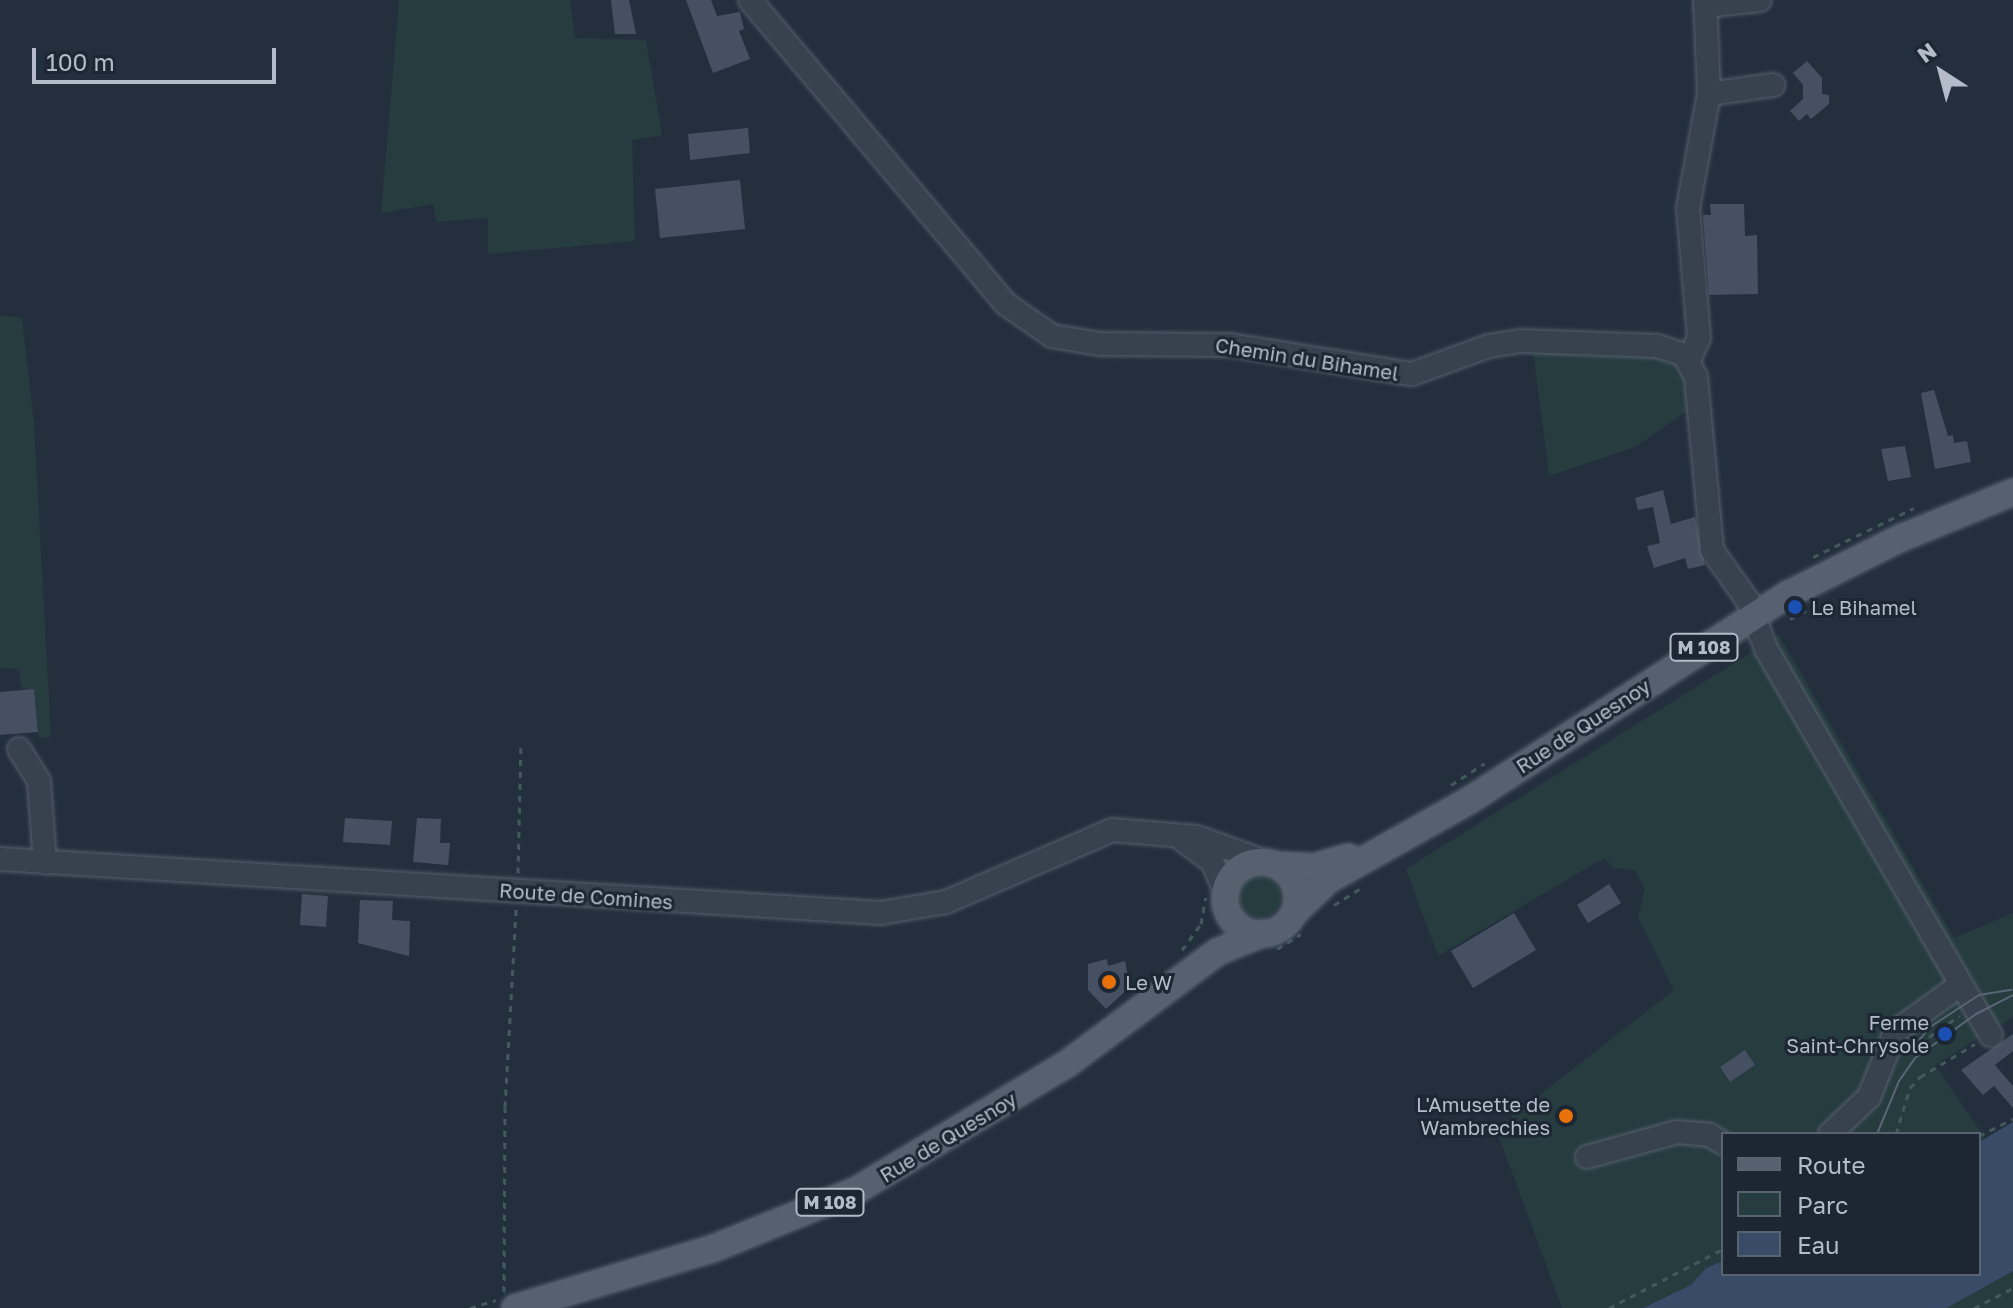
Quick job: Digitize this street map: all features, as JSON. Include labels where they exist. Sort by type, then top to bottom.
[{"type":"main road","name":"Rue de Quesnoy","points":[[1293,914],[1318,886],[1412,833],[1754,615],[1871,551],[2013,492]]},
{"type":"main road","name":"Rue de Quesnoy","points":[[1271,864],[1299,868],[1332,863],[1412,833]]},
{"type":"main road","points":[[1271,864],[1294,884],[1293,914],[1283,926],[1264,933],[1240,927],[1218,891],[1238,870],[1271,864]]},
{"type":"main road","name":"Rue de Quesnoy","points":[[516,1303],[723,1245],[857,1190],[1067,1064],[1213,933],[1218,891]]},
{"type":"main road","name":"Rue de Quesnoy","points":[[1176,968],[1264,933]]},
{"type":"street","name":"Chemin du Bihamel","points":[[750,0],[1006,304],[1052,336],[1100,344],[1230,345],[1412,374],[1489,346],[1521,341],[1657,346],[1676,349],[1689,360]]},
{"type":"street","points":[[1760,0],[1705,3],[1709,94],[1688,208],[1699,338],[1689,360],[1699,401],[1710,543],[1754,615],[1766,649],[1884,844],[1960,985],[1991,1035]]},
{"type":"street","points":[[1709,94],[1773,85]]},
{"type":"street","points":[[19,749],[39,781],[45,863]]},
{"type":"street","name":"Route de Comines","points":[[1156,830],[1204,853],[1221,873],[1218,891]]},
{"type":"street","name":"Route de Comines","points":[[0,859],[517,892],[907,911],[970,893],[1101,832],[1156,830],[1197,837],[1271,864]]},
{"type":"street","points":[[1832,1132],[1869,1097],[1895,1032],[1960,985]]},
{"type":"street","points":[[1587,1157],[1677,1132],[1709,1135],[1721,1142]]},
{"type":"path","points":[[1810,558],[1920,506]]},
{"type":"path","points":[[470,1308],[516,1303],[505,1107],[517,892],[521,743]]},
{"type":"path","points":[[1448,786],[1495,757]]},
{"type":"path","points":[[1176,968],[1218,891]]},
{"type":"path","points":[[1929,1037],[1961,1015]]},
{"type":"path","points":[[1897,1132],[1910,1088],[1920,1077],[1991,1035]]},
{"type":"path","points":[[1981,1135],[2013,1119]]},
{"type":"path","points":[[1609,1308],[1721,1250]]},
{"type":"path","points":[[1974,1308],[2013,1288]]},
{"type":"green space","points":[[399,0],[570,0],[575,38],[646,40],[662,135],[632,140],[635,241],[488,254],[488,218],[437,222],[433,204],[381,213]]},
{"type":"green space","points":[[0,315],[22,318],[34,423],[51,737],[39,738],[34,690],[21,688],[19,669],[0,668]]},
{"type":"green space","points":[[1533,351],[1666,354],[1683,369],[1690,409],[1635,447],[1549,476]]},
{"type":"green space","points":[[1779,635],[1954,938],[2013,913],[2013,1017],[1935,1065],[1981,1132],[1721,1132],[1721,1262],[1706,1268],[1692,1285],[1643,1308],[1562,1308],[1496,1129],[1674,990],[1638,917],[1645,889],[1635,870],[1613,868],[1604,858],[1438,956],[1406,869]]},
{"type":"green space","points":[[1260,876],[1275,882],[1281,897],[1275,912],[1260,918],[1245,912],[1239,897],[1245,882]]},
{"type":"green space","points":[[2013,1271],[2013,1308],[1947,1308]]},
{"type":"water","points":[[2013,1122],[2013,1271],[1947,1308],[1643,1308],[1691,1285],[1706,1268],[1721,1262],[1721,1276],[1981,1276],[1981,1141]]},
{"type":"building","points":[[611,0],[629,0],[636,34],[615,34]]},
{"type":"building","points":[[686,0],[711,0],[717,16],[740,12],[744,29],[739,31],[750,59],[713,73]]},
{"type":"building","points":[[1807,61],[1822,78],[1822,94],[1829,95],[1829,104],[1811,119],[1807,114],[1799,121],[1790,111],[1803,99],[1803,85],[1793,73]]},
{"type":"building","points":[[748,128],[750,153],[690,160],[688,134]]},
{"type":"building","points":[[740,180],[745,229],[660,238],[655,189]]},
{"type":"building","points":[[1710,204],[1744,204],[1745,236],[1757,235],[1758,294],[1709,295],[1703,215],[1711,215]]},
{"type":"building","points":[[1934,390],[1948,436],[1953,435],[1954,443],[1967,441],[1971,462],[1935,469],[1921,393]]},
{"type":"building","points":[[1905,446],[1911,477],[1888,481],[1881,449]]},
{"type":"building","points":[[1663,490],[1671,524],[1695,517],[1705,565],[1688,569],[1685,558],[1654,568],[1647,546],[1660,543],[1653,507],[1638,510],[1635,498]]},
{"type":"building","points":[[34,689],[38,732],[0,735],[0,692]]},
{"type":"building","points":[[345,818],[392,821],[390,845],[343,842]]},
{"type":"building","points":[[417,818],[441,819],[440,843],[450,843],[448,865],[413,862]]},
{"type":"building","points":[[1609,884],[1621,903],[1588,923],[1577,905]]},
{"type":"building","points":[[302,894],[328,896],[326,927],[300,925]]},
{"type":"building","points":[[360,900],[393,901],[392,920],[410,921],[409,956],[358,943]]},
{"type":"building","points":[[1514,913],[1536,950],[1473,988],[1451,951]]},
{"type":"building","points":[[1107,959],[1108,966],[1125,961],[1130,987],[1106,1009],[1088,990],[1088,964]]},
{"type":"building","points":[[2013,1034],[2013,1051],[1995,1065],[2013,1086],[2013,1108],[1994,1086],[1983,1095],[1961,1070]]},
{"type":"building","points":[[1745,1050],[1755,1065],[1730,1082],[1720,1067]]},
{"type":"tram line","points":[[1908,1054],[1930,1027],[1979,995],[2012,990]]},
{"type":"tram line","points":[[1878,1132],[1899,1081],[1915,1058],[1976,1014],[2013,995]]},
{"type":"place","name":"Le Bihamel","points":[[1795,607]]},
{"type":"place","name":"Le W","points":[[1109,982]]},
{"type":"place","name":"Ferme Saint-Chrysole","points":[[1945,1034]]},
{"type":"place","name":"L'Amusette de Wambrechies","points":[[1566,1116]]}]
